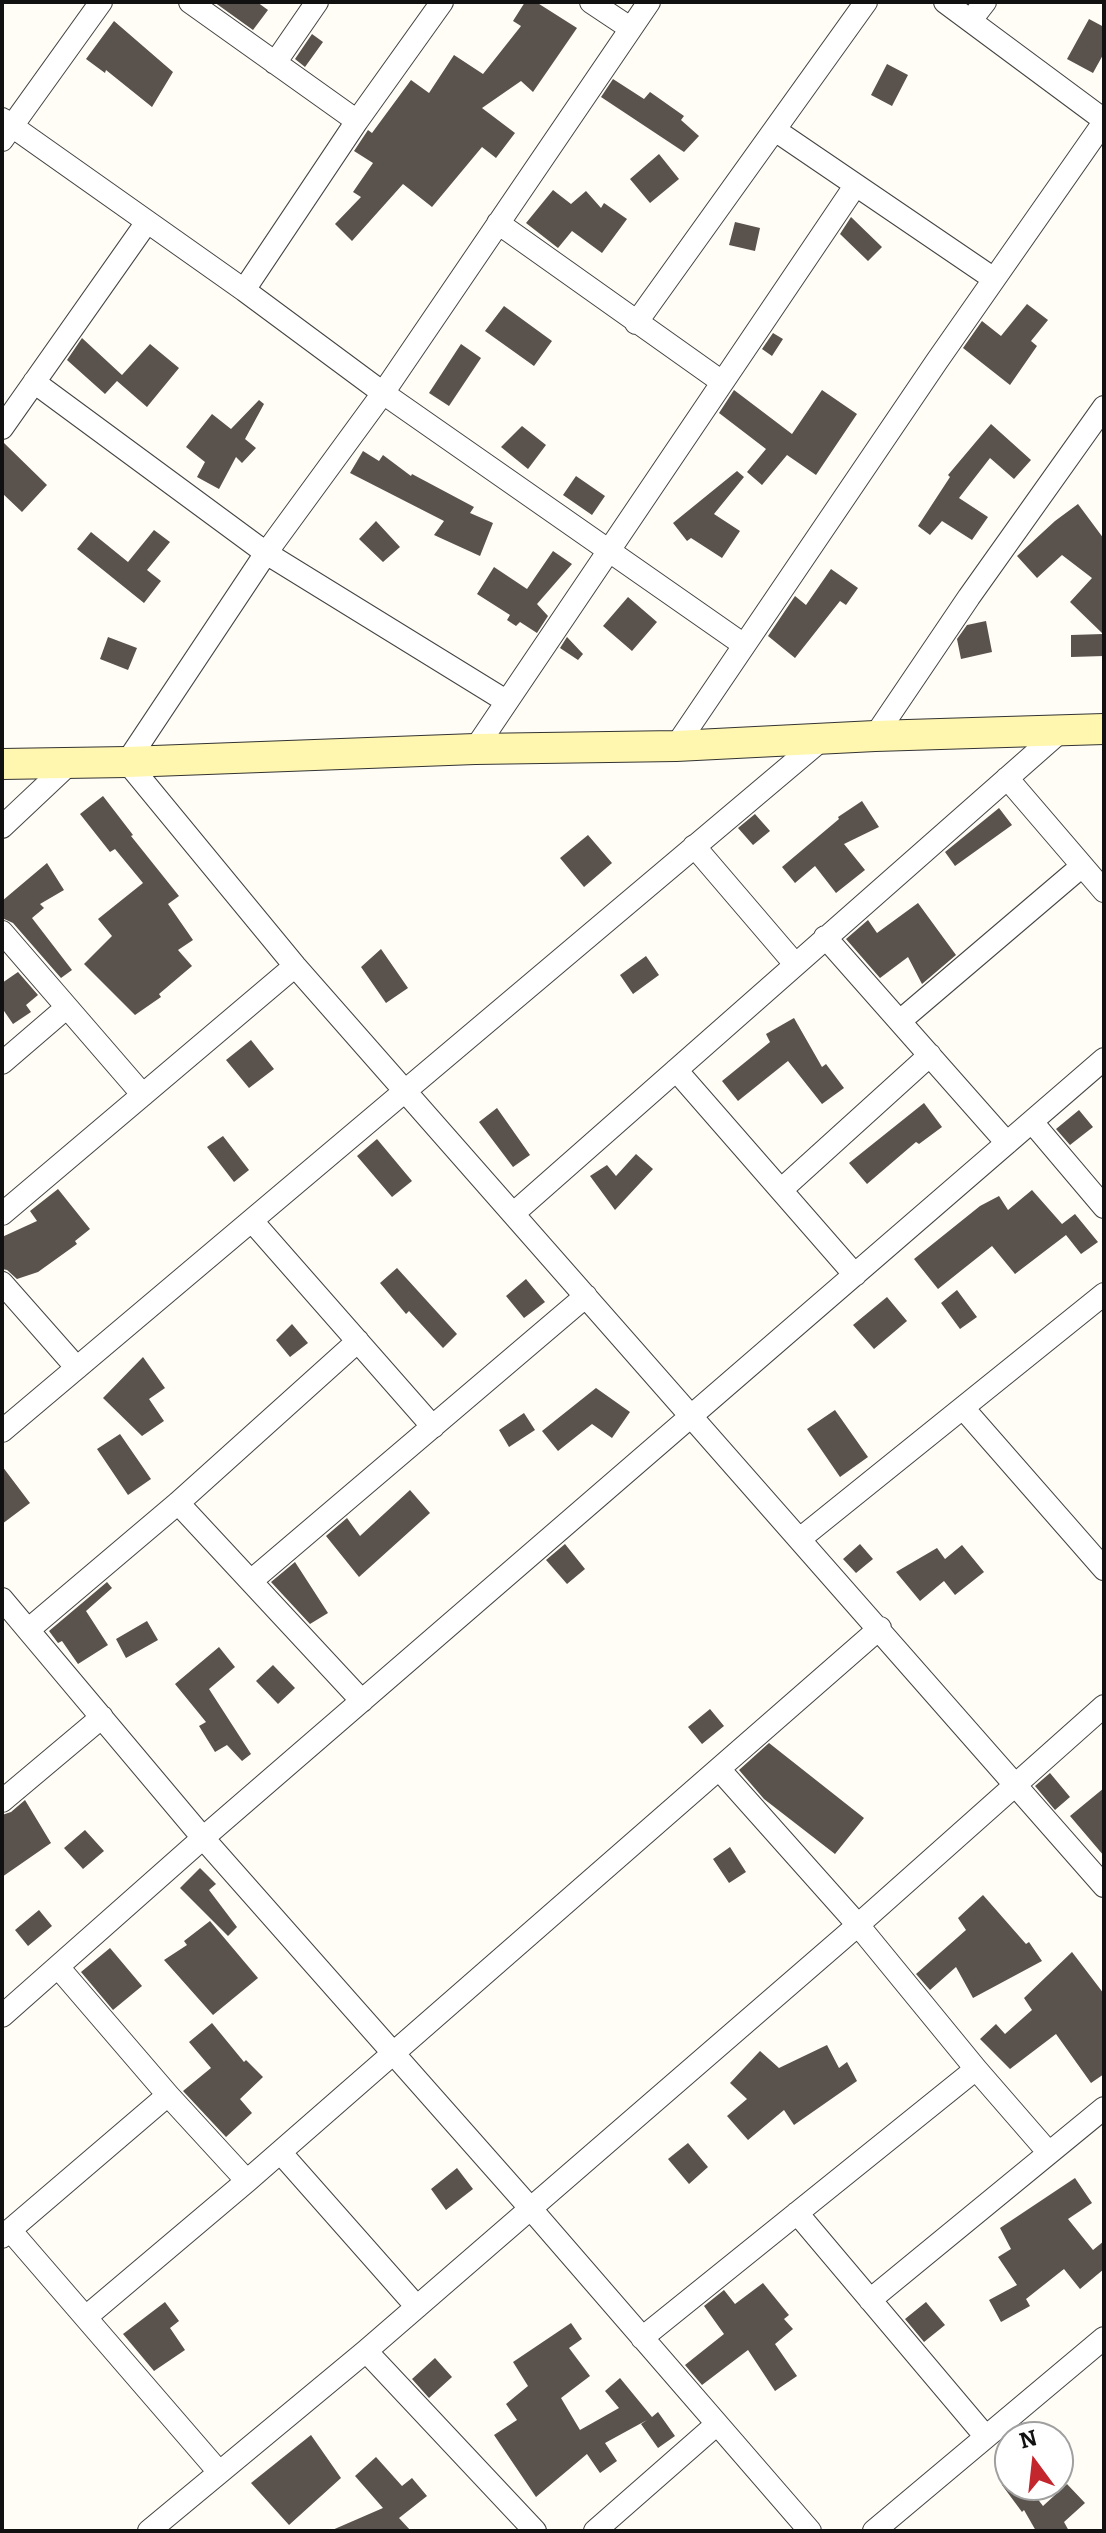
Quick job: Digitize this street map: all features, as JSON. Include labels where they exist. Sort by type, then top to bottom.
[{"type":"street","points":[[101,2],[5,128],[147,222],[383,393],[744,645]]},
{"type":"street","points":[[190,2],[357,121]]},
{"type":"street","points":[[275,63],[317,2]]},
{"type":"street","points":[[244,290],[357,121],[442,2]]},
{"type":"street","points":[[591,2],[630,28]]},
{"type":"street","points":[[127,762],[266,553],[383,393],[649,2]]},
{"type":"street","points":[[636,323],[866,2]]},
{"type":"street","points":[[676,746],[1104,121],[945,2]]},
{"type":"street","points":[[971,20],[985,2]]},
{"type":"street","points":[[775,130],[994,279]]},
{"type":"street","points":[[475,749],[607,549],[855,186]]},
{"type":"street","points":[[2,428],[147,222]]},
{"type":"street","points":[[498,223],[722,382]]},
{"type":"street","points":[[34,382],[266,553],[506,701]]},
{"type":"street","points":[[875,736],[1104,407]]},
{"type":"street","points":[[2,764],[676,746],[1104,729]]},
{"type":"street","points":[[514,1213],[1062,730]]},
{"type":"street","points":[[2,1431],[821,740]]},
{"type":"street","points":[[127,762],[295,966],[1104,1886]]},
{"type":"street","points":[[2,827],[70,763]]},
{"type":"street","points":[[1007,778],[1104,891]]},
{"type":"street","points":[[694,846],[795,964]]},
{"type":"street","points":[[900,1021],[1082,866]]},
{"type":"street","points":[[2,932],[143,1095]]},
{"type":"street","points":[[825,937],[1007,1143]]},
{"type":"street","points":[[2,1214],[295,966]]},
{"type":"street","points":[[2,1063],[66,1008]]},
{"type":"street","points":[[781,1190],[930,1055]]},
{"type":"street","points":[[2,2016],[203,1838],[1104,1059]]},
{"type":"street","points":[[676,1070],[855,1275]]},
{"type":"street","points":[[1032,1122],[1104,1207]]},
{"type":"street","points":[[252,1221],[433,1427]]},
{"type":"street","points":[[2,1283],[77,1368]]},
{"type":"street","points":[[801,1538],[1104,1294]]},
{"type":"street","points":[[251,1581],[586,1296]]},
{"type":"street","points":[[28,1630],[178,1503],[358,1341]]},
{"type":"street","points":[[963,1408],[1104,1569]]},
{"type":"street","points":[[178,1503],[362,1701]]},
{"type":"street","points":[[2,1599],[203,1838],[810,2531]]},
{"type":"street","points":[[86,2317],[247,2181],[880,1628]]},
{"type":"street","points":[[149,2531],[531,2209],[1104,1706]]},
{"type":"street","points":[[2,1801],[102,1717]]},
{"type":"street","points":[[719,1769],[858,1925],[1049,2153]]},
{"type":"street","points":[[58,1967],[247,2181]]},
{"type":"street","points":[[642,2338],[976,2069]]},
{"type":"street","points":[[168,2095],[6,2234],[86,2317],[219,2472]]},
{"type":"street","points":[[870,2300],[1104,2108]]},
{"type":"street","points":[[280,2152],[417,2307]]},
{"type":"street","points":[[797,2213],[986,2437]]},
{"type":"street","points":[[874,2531],[1104,2338]]},
{"type":"street","points":[[366,2351],[535,2531]]},
{"type":"street","points":[[595,2531],[717,2424]]},
{"type":"building","points":[[214,2],[257,2],[268,10],[253,30]]},
{"type":"building","points":[[525,2],[536,2],[577,28],[533,92],[521,81],[482,108],[515,133],[496,158],[482,147],[432,207],[403,184],[352,241],[335,224],[361,197],[353,192],[373,163],[354,151],[368,130],[372,133],[411,80],[429,93],[454,55],[483,74],[521,26],[513,21]]},
{"type":"building","points":[[1089,19],[1104,27],[1104,53],[1093,73],[1067,59]]},
{"type":"building","points":[[114,21],[173,72],[152,107],[106,70],[105,73],[86,59]]},
{"type":"building","points":[[312,34],[323,42],[305,67],[295,59]]},
{"type":"building","points":[[887,64],[908,75],[892,106],[871,95]]},
{"type":"building","points":[[613,79],[644,99],[650,92],[684,116],[681,120],[699,136],[684,152],[601,97]]},
{"type":"building","points":[[659,154],[679,179],[650,203],[630,179]]},
{"type":"building","points":[[553,190],[571,204],[586,191],[601,208],[604,203],[627,219],[602,253],[572,231],[558,248],[526,223]]},
{"type":"building","points":[[851,217],[882,247],[868,261],[840,234]]},
{"type":"building","points":[[735,222],[760,228],[755,251],[729,245]]},
{"type":"building","points":[[1027,304],[1048,320],[1031,341],[1037,346],[1010,385],[963,348],[982,321],[1001,336]]},
{"type":"building","points":[[504,306],[552,341],[534,366],[485,331]]},
{"type":"building","points":[[773,333],[783,339],[772,356],[762,349]]},
{"type":"building","points":[[82,338],[122,375],[150,344],[179,368],[147,407],[117,381],[105,394],[67,360]]},
{"type":"building","points":[[461,344],[481,358],[449,406],[429,393]]},
{"type":"building","points":[[734,390],[792,434],[822,390],[857,414],[816,475],[787,455],[762,485],[747,472],[766,449],[719,413]]},
{"type":"building","points":[[259,400],[264,404],[245,439],[256,448],[242,463],[236,457],[219,489],[197,477],[205,462],[186,447],[212,414],[231,429]]},
{"type":"building","points":[[991,424],[1031,460],[1014,479],[990,458],[959,498],[988,517],[972,540],[942,521],[930,535],[918,526],[950,477],[948,475]]},
{"type":"building","points":[[522,426],[546,445],[528,469],[501,447]]},
{"type":"building","points":[[3,442],[47,485],[22,512],[2,493]]},
{"type":"building","points":[[363,451],[379,461],[383,455],[411,476],[474,507],[470,513],[493,523],[480,556],[434,535],[444,521],[350,473]]},
{"type":"building","points":[[737,471],[744,477],[714,514],[740,531],[722,558],[691,538],[687,541],[673,523]]},
{"type":"building","points":[[576,476],[605,496],[592,515],[563,495]]},
{"type":"building","points":[[1078,504],[1104,539],[1104,656],[1071,657],[1071,635],[1103,634],[1070,602],[1092,578],[1062,555],[1037,578],[1017,556]]},
{"type":"building","points":[[376,521],[400,547],[383,562],[359,539]]},
{"type":"building","points":[[154,530],[170,542],[147,570],[161,581],[144,603],[77,549],[91,532],[128,562]]},
{"type":"building","points":[[553,551],[572,564],[537,604],[548,616],[537,633],[520,622],[516,626],[507,620],[510,615],[477,594],[494,567],[527,589]]},
{"type":"building","points":[[831,569],[858,588],[846,605],[840,601],[795,658],[768,636],[795,596],[806,605]]},
{"type":"building","points":[[628,597],[657,622],[632,651],[603,626]]},
{"type":"building","points":[[986,621],[992,652],[961,659],[957,639],[967,625]]},
{"type":"building","points":[[108,637],[137,648],[128,670],[100,659]]},
{"type":"building","points":[[567,637],[583,654],[578,660],[560,648]]},
{"type":"building","points":[[103,796],[179,896],[168,904],[193,940],[178,950],[192,966],[159,994],[161,997],[135,1015],[84,964],[112,936],[98,919],[143,883],[115,849],[110,852],[80,814]]},
{"type":"building","points":[[862,801],[879,827],[844,844],[865,870],[836,893],[815,866],[795,883],[782,867],[838,817]]},
{"type":"building","points":[[999,808],[1012,825],[955,866],[945,852]]},
{"type":"building","points":[[755,814],[770,831],[753,845],[738,828]]},
{"type":"building","points":[[588,835],[612,863],[584,887],[560,858]]},
{"type":"building","points":[[47,863],[64,890],[40,904],[44,908],[32,918],[72,970],[61,978],[13,923],[2,918],[2,901]]},
{"type":"building","points":[[918,903],[956,955],[922,984],[908,957],[880,978],[846,939],[868,920],[877,933]]},
{"type":"building","points":[[381,949],[408,988],[386,1003],[361,967]]},
{"type":"building","points":[[646,956],[659,975],[633,994],[620,975]]},
{"type":"building","points":[[18,972],[38,995],[26,1005],[31,1012],[13,1024],[2,1008],[2,983]]},
{"type":"building","points":[[794,1018],[822,1067],[826,1064],[844,1088],[822,1104],[788,1061],[738,1101],[722,1081],[770,1042],[766,1034]]},
{"type":"building","points":[[251,1040],[274,1069],[249,1088],[226,1060]]},
{"type":"building","points":[[924,1103],[942,1127],[919,1144],[916,1142],[867,1184],[849,1163]]},
{"type":"building","points":[[497,1108],[530,1155],[513,1167],[479,1122]]},
{"type":"building","points":[[1079,1110],[1093,1127],[1070,1145],[1056,1129]]},
{"type":"building","points":[[223,1136],[249,1170],[234,1182],[207,1147]]},
{"type":"building","points":[[377,1139],[412,1181],[392,1197],[357,1156]]},
{"type":"building","points":[[636,1154],[653,1169],[615,1210],[590,1176],[607,1165],[616,1176]]},
{"type":"building","points":[[58,1189],[90,1229],[75,1241],[77,1244],[38,1272],[17,1279],[2,1269],[2,1237],[37,1221],[30,1211]]},
{"type":"building","points":[[1032,1190],[1062,1224],[1075,1214],[1098,1242],[1081,1254],[1066,1235],[1015,1274],[992,1246],[938,1289],[914,1259],[980,1206],[999,1196],[1008,1210]]},
{"type":"building","points":[[397,1268],[457,1334],[443,1348],[409,1311],[406,1314],[380,1283]]},
{"type":"building","points":[[526,1279],[545,1302],[524,1318],[506,1296]]},
{"type":"building","points":[[957,1290],[977,1317],[960,1329],[941,1303]]},
{"type":"building","points":[[887,1297],[907,1321],[874,1349],[853,1325]]},
{"type":"building","points":[[292,1324],[308,1343],[290,1357],[276,1340]]},
{"type":"building","points":[[143,1357],[165,1388],[149,1399],[164,1421],[142,1436],[103,1398]]},
{"type":"building","points":[[596,1388],[630,1412],[612,1438],[592,1424],[558,1451],[542,1431]]},
{"type":"building","points":[[835,1410],[868,1457],[840,1477],[807,1429]]},
{"type":"building","points":[[524,1413],[535,1430],[509,1447],[499,1430]]},
{"type":"building","points":[[120,1434],[151,1479],[128,1495],[97,1449]]},
{"type":"building","points":[[2,1466],[30,1503],[2,1524]]},
{"type":"building","points":[[410,1490],[430,1513],[359,1577],[326,1536],[347,1518],[360,1536]]},
{"type":"building","points":[[565,1544],[585,1569],[567,1584],[546,1560]]},
{"type":"building","points":[[860,1544],[873,1559],[856,1573],[843,1559]]},
{"type":"building","points":[[962,1545],[984,1572],[955,1595],[944,1581],[920,1601],[896,1572],[937,1548],[945,1559]]},
{"type":"building","points":[[295,1562],[328,1613],[310,1624],[271,1582]]},
{"type":"building","points":[[107,1582],[112,1588],[86,1611],[108,1645],[78,1664],[62,1641],[58,1643],[49,1631]]},
{"type":"building","points":[[147,1621],[158,1640],[126,1658],[116,1639]]},
{"type":"building","points":[[219,1647],[235,1667],[209,1689],[251,1754],[242,1761],[227,1745],[215,1752],[199,1726],[206,1722],[175,1684]]},
{"type":"building","points":[[273,1665],[295,1688],[278,1704],[256,1681]]},
{"type":"building","points":[[710,1709],[724,1726],[702,1744],[688,1727]]},
{"type":"building","points":[[769,1743],[864,1818],[835,1854],[764,1799],[739,1770]]},
{"type":"building","points":[[1050,1773],[1070,1797],[1055,1810],[1035,1786]]},
{"type":"building","points":[[1104,1788],[1104,1856],[1070,1816]]},
{"type":"building","points":[[25,1800],[51,1843],[2,1877],[2,1815],[11,1812]]},
{"type":"building","points":[[85,1830],[104,1851],[83,1869],[64,1848]]},
{"type":"building","points":[[730,1847],[746,1872],[729,1883],[713,1859]]},
{"type":"building","points":[[200,1868],[216,1884],[209,1890],[237,1927],[228,1936],[180,1888]]},
{"type":"building","points":[[983,1895],[1026,1944],[1029,1942],[1042,1961],[973,1998],[956,1967],[930,1990],[916,1974],[966,1930],[958,1918]]},
{"type":"building","points":[[39,1910],[52,1926],[28,1946],[15,1930]]},
{"type":"building","points":[[210,1921],[258,1978],[213,2015],[164,1960],[187,1945],[184,1941]]},
{"type":"building","points":[[110,1948],[142,1986],[113,2010],[81,1972]]},
{"type":"building","points":[[1072,1952],[1104,1994],[1104,2074],[1091,2083],[1056,2034],[1010,2069],[980,2039],[996,2024],[1005,2034],[1032,2010],[1024,1998]]},
{"type":"building","points":[[212,2023],[244,2062],[246,2060],[263,2077],[240,2099],[252,2113],[226,2137],[183,2091],[211,2068],[189,2042]]},
{"type":"building","points":[[827,2045],[839,2068],[847,2062],[857,2081],[794,2125],[784,2110],[748,2140],[727,2116],[747,2099],[730,2083],[760,2051],[779,2068]]},
{"type":"building","points":[[688,2143],[708,2167],[689,2184],[668,2159]]},
{"type":"building","points":[[457,2168],[473,2189],[446,2210],[431,2189]]},
{"type":"building","points":[[1075,2178],[1092,2203],[1068,2219],[1093,2250],[1104,2241],[1104,2269],[1080,2289],[1064,2269],[1026,2299],[1030,2306],[1001,2322],[989,2300],[1017,2285],[998,2257],[1011,2249],[1000,2228]]},
{"type":"building","points":[[763,2283],[789,2315],[784,2319],[793,2329],[775,2344],[797,2376],[775,2391],[748,2350],[702,2385],[685,2365],[724,2334],[704,2306],[724,2290],[735,2304]]},
{"type":"building","points":[[165,2302],[179,2321],[170,2328],[185,2350],[154,2371],[123,2334]]},
{"type":"building","points":[[926,2302],[945,2325],[924,2342],[905,2319]]},
{"type":"building","points":[[571,2323],[582,2339],[569,2348],[590,2376],[561,2398],[580,2430],[619,2408],[605,2391],[620,2378],[652,2417],[658,2412],[675,2436],[658,2448],[641,2424],[647,2420],[605,2443],[617,2461],[600,2473],[587,2454],[536,2497],[494,2435],[517,2420],[506,2404],[528,2386],[513,2362]]},
{"type":"building","points":[[435,2358],[452,2377],[429,2398],[412,2379]]},
{"type":"building","points":[[311,2435],[341,2478],[289,2525],[251,2483]]},
{"type":"building","points":[[376,2457],[402,2486],[412,2478],[427,2496],[399,2518],[411,2531],[330,2531],[383,2508],[355,2476]]},
{"type":"building","points":[[1074,2491],[1085,2503],[1064,2522],[1069,2531],[1036,2531],[1024,2510],[1022,2512],[1014,2501],[1039,2501],[1043,2506],[1048,2501],[1074,2501]]}]
